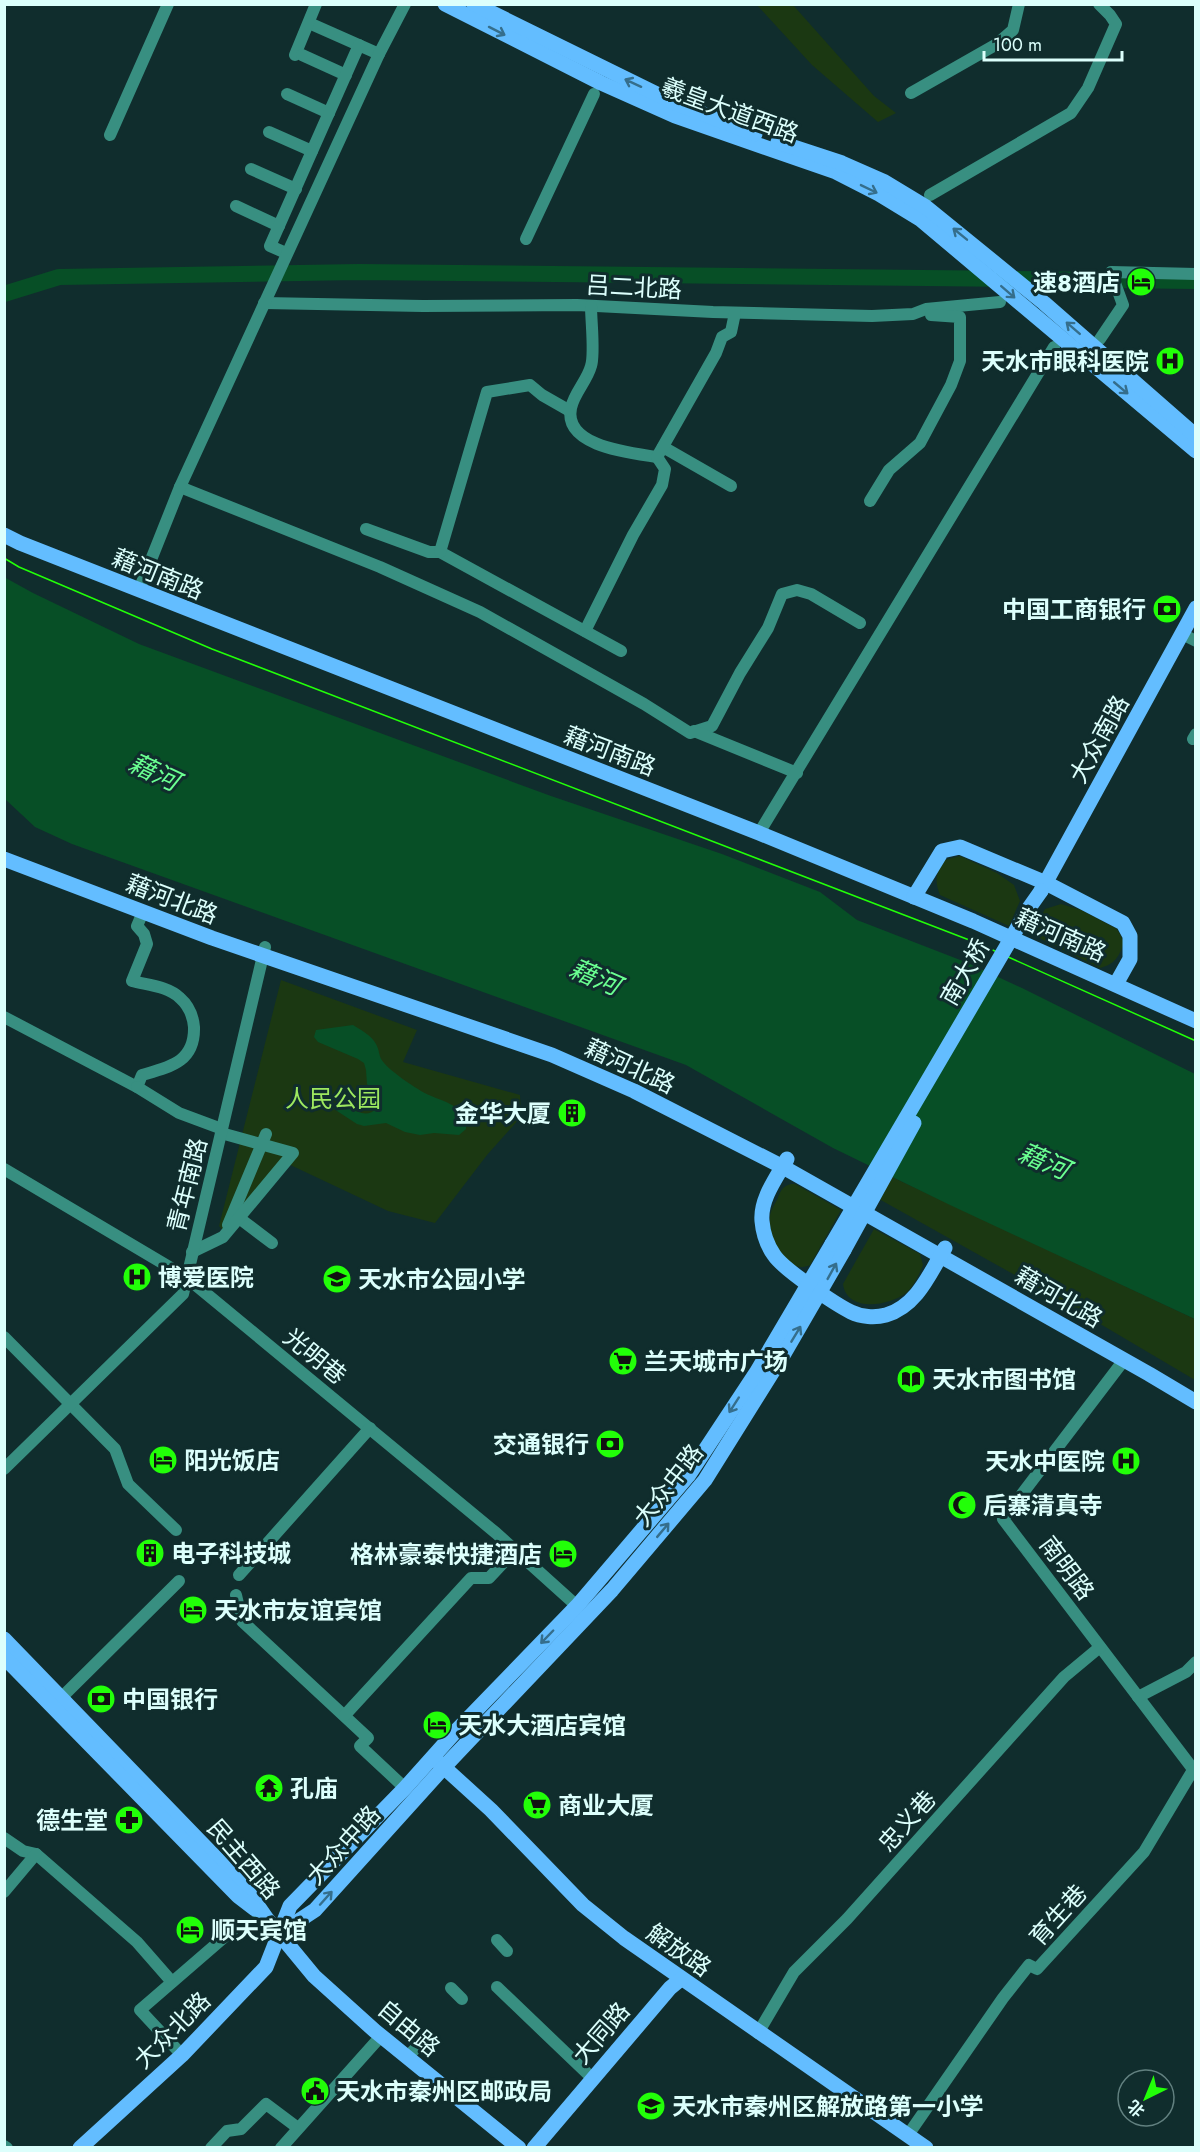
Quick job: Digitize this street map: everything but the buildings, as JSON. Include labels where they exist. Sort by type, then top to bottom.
[{"type":"main road","name":"羲皇大道西路","points":[[445,4],[601,83],[675,116],[836,172],[879,194],[920,219],[988,274],[1196,451]]},
{"type":"main road","name":"羲皇大道西路","points":[[474,4],[675,103],[752,133],[842,163],[883,181],[926,207],[1006,271],[1196,436]]},
{"type":"main road","name":"藉河南路","points":[[4,535],[759,833],[914,897],[1196,1021]]},
{"type":"main road","name":"大众南路","points":[[1043,887],[1196,608]]},
{"type":"main road","points":[[914,897],[942,851],[960,847],[1122,922],[1131,936],[1130,959],[1116,984]]},
{"type":"main road","name":"藉河北路","points":[[4,849],[265,952]]},
{"type":"main road","name":"藉河北路","points":[[4,859],[143,912],[265,952],[552,1055],[634,1091],[785,1163],[1196,1391]]},
{"type":"main road","name":"南大桥","points":[[838,1247],[1043,887]]},
{"type":"main road","points":[[785,1163],[765,1199],[762,1219],[765,1239],[774,1257],[789,1270],[851,1313],[866,1317],[886,1314],[905,1306],[920,1291],[943,1252]]},
{"type":"main road","name":"大众中路","points":[[280,1933],[290,1906],[405,1788],[438,1761],[612,1590],[705,1479],[838,1247]]},
{"type":"main road","name":"藉河北路","points":[[943,1252],[1196,1402]]},
{"type":"main road","name":"大众中路","points":[[280,1933],[315,1910],[438,1761],[577,1606],[688,1476],[815,1288]]},
{"type":"main road","name":"民主西路","points":[[4,1639],[246,1889],[267,1919]]},
{"type":"main road","name":"民主西路","points":[[4,1657],[238,1896],[267,1919]]},
{"type":"main road","name":"解放路","points":[[438,1761],[491,1810],[583,1905],[624,1938],[926,2148]]},
{"type":"main road","name":"自由路","points":[[267,1919],[314,1976],[381,2036],[519,2148]]},
{"type":"main road","name":"大众北路","points":[[80,2148],[182,2055],[266,1967],[280,1933]]},
{"type":"main road","name":"大同路","points":[[534,2148],[670,1988],[681,1979]]},
{"type":"street","points":[[110,135],[168,4]]},
{"type":"street","points":[[316,4],[298,55],[346,75]]},
{"type":"street","points":[[139,590],[180,487],[379,54],[405,4]]},
{"type":"street","points":[[911,93],[997,45],[1013,30],[1019,4]]},
{"type":"street","points":[[930,195],[1071,113],[1088,88],[1116,24],[1099,4]]},
{"type":"street","points":[[309,23],[379,54]]},
{"type":"street","points":[[284,259],[270,246],[359,45]]},
{"type":"street","points":[[287,94],[329,113]]},
{"type":"street","points":[[526,239],[594,94]]},
{"type":"street","points":[[269,132],[312,151]]},
{"type":"street","points":[[252,169],[296,189]]},
{"type":"street","points":[[236,206],[279,226]]},
{"type":"street","points":[[1100,339],[1123,305],[1112,275],[1196,274]]},
{"type":"street","name":"吕二北路","points":[[266,300],[591,306],[735,313],[872,316],[913,314],[926,309],[1000,302]]},
{"type":"street","points":[[591,306],[591,365],[572,402],[570,411],[574,427],[587,439],[616,451],[660,452],[731,486]]},
{"type":"street","points":[[585,631],[633,535],[662,485],[665,469],[660,452],[716,353],[722,337],[731,332],[735,313]]},
{"type":"street","points":[[870,501],[889,470],[920,443],[951,385],[960,361],[960,317],[913,314]]},
{"type":"street","points":[[759,833],[1054,347]]},
{"type":"street","points":[[440,552],[488,392],[530,385],[542,395],[570,411]]},
{"type":"street","points":[[180,487],[380,567],[480,612],[644,704],[690,733],[712,726],[740,672],[768,628],[782,594],[797,590],[811,594],[860,623]]},
{"type":"street","points":[[366,529],[429,552],[440,552],[621,651]]},
{"type":"street","points":[[1182,634],[1196,641]]},
{"type":"street","points":[[694,731],[797,773]]},
{"type":"street","points":[[137,1087],[142,1075],[171,1066],[185,1056],[194,1043],[192,1018],[180,997],[169,990],[132,981],[147,944],[144,934],[137,926],[143,912]]},
{"type":"street","name":"青年南路","points":[[4,1469],[183,1294],[265,952]]},
{"type":"street","points":[[4,1017],[137,1087],[179,1113],[221,1131],[264,1139],[293,1153],[223,1237],[192,1252]]},
{"type":"street","points":[[223,1237],[264,1139]]},
{"type":"street","name":"光明巷","points":[[4,1169],[186,1277],[515,1550],[577,1606]]},
{"type":"street","points":[[239,1218],[272,1243]]},
{"type":"street","points":[[4,1337],[114,1449],[128,1484],[176,1530]]},
{"type":"street","name":"南明路","points":[[1124,1359],[1003,1519],[1194,1772]]},
{"type":"street","points":[[239,1575],[370,1428]]},
{"type":"street","points":[[345,1715],[471,1578],[489,1578],[515,1550]]},
{"type":"street","points":[[61,1698],[179,1581]]},
{"type":"street","points":[[236,1595],[242,1621],[368,1738],[360,1746],[405,1788]]},
{"type":"street","name":"忠义巷","points":[[758,2033],[794,1972],[847,1919],[1064,1677],[1100,1647]]},
{"type":"street","points":[[1138,1697],[1186,1672],[1196,1662]]},
{"type":"street","name":"育生巷","points":[[908,2135],[1003,1998],[1029,1965],[1037,1970],[1144,1852],[1194,1772]]},
{"type":"street","points":[[4,1838],[23,1851],[36,1854],[137,1942],[172,1982]]},
{"type":"street","points":[[4,1892],[36,1854]]},
{"type":"street","points":[[182,2055],[140,2010],[236,1926],[267,1919]]},
{"type":"street","points":[[497,1940],[507,1951]]},
{"type":"street","points":[[497,1987],[592,2078]]},
{"type":"street","points":[[451,1988],[462,1999]]},
{"type":"street","points":[[281,2148],[381,2036]]},
{"type":"street","points":[[407,2057],[428,2036]]},
{"type":"street","points":[[211,2148],[227,2131],[241,2130],[266,2104],[298,2128]]},
{"type":"green space","points":[[757,5],[793,5],[874,96],[896,113],[878,122],[812,65]]},
{"type":"green space","points":[[960,856],[997,873],[1014,885],[1020,901],[1009,926],[940,895],[937,877],[940,869],[945,860]]},
{"type":"green space","points":[[1061,904],[1081,910],[1117,929],[1124,942],[1113,962],[1100,968],[1031,934],[1045,909]]},
{"type":"green space","name":"人民公园","points":[[281,980],[417,1030],[403,1062],[520,1095],[521,1117],[487,1155],[435,1223],[388,1211],[284,1162],[225,1233],[219,1226]]},
{"type":"green space","points":[[890,1176],[1195,1319],[1195,1380],[1063,1302],[879,1199]]},
{"type":"green space","points":[[795,1184],[841,1210],[810,1265],[801,1267],[785,1260],[775,1245],[770,1226],[771,1213],[780,1192],[785,1186]]},
{"type":"green space","points":[[874,1229],[920,1254],[923,1265],[914,1284],[899,1298],[880,1304],[860,1303],[846,1293],[843,1284]]},
{"type":"water","name":"藉河","points":[[4,577],[139,644],[551,796],[722,854],[820,892],[857,920],[968,963],[1195,1074],[1195,1319],[833,1148],[686,1065],[72,844],[35,827],[5,799]]},
{"type":"water","points":[[353,1025],[373,1039],[384,1063],[405,1081],[458,1109],[466,1121],[466,1129],[459,1135],[434,1133],[420,1135],[405,1132],[386,1123],[364,1126],[357,1124],[334,1109],[331,1103],[361,1113],[372,1112],[377,1108],[377,1101],[367,1084],[364,1063],[318,1042],[314,1037],[316,1030]]},
{"type":"waterway","points":[[4,294],[59,277],[359,272],[1196,281]]},
{"type":"tram line","points":[[4,558],[19,567],[212,649],[977,943],[1196,1041]]},
{"type":"place","name":"速8酒店","points":[[1141,282]]},
{"type":"place","name":"天水市眼科医院","points":[[1170,361]]},
{"type":"place","name":"中国工商银行","points":[[1167,609]]},
{"type":"place","name":"金华大厦","points":[[572,1113]]},
{"type":"place","name":"博爱医院","points":[[137,1277]]},
{"type":"place","name":"天水市公园小学","points":[[337,1279]]},
{"type":"place","name":"兰天城市广场","points":[[623,1361]]},
{"type":"place","name":"天水市图书馆","points":[[911,1379]]},
{"type":"place","name":"交通银行","points":[[610,1444]]},
{"type":"place","name":"阳光饭店","points":[[163,1460]]},
{"type":"place","name":"天水中医院","points":[[1126,1461]]},
{"type":"place","name":"后寨清真寺","points":[[962,1505]]},
{"type":"place","name":"电子科技城","points":[[150,1553]]},
{"type":"place","name":"格林豪泰快捷酒店","points":[[563,1554]]},
{"type":"place","name":"天水市友谊宾馆","points":[[193,1610]]},
{"type":"place","name":"中国银行","points":[[101,1699]]},
{"type":"place","name":"天水大酒店宾馆","points":[[437,1725]]},
{"type":"place","name":"孔庙","points":[[269,1788]]},
{"type":"place","name":"商业大厦","points":[[537,1805]]},
{"type":"place","name":"德生堂","points":[[129,1820]]},
{"type":"place","name":"顺天宾馆","points":[[190,1930]]},
{"type":"place","name":"天水市秦州区邮政局","points":[[315,2091]]},
{"type":"place","name":"天水市秦州区解放路第一小学","points":[[651,2106]]}]
